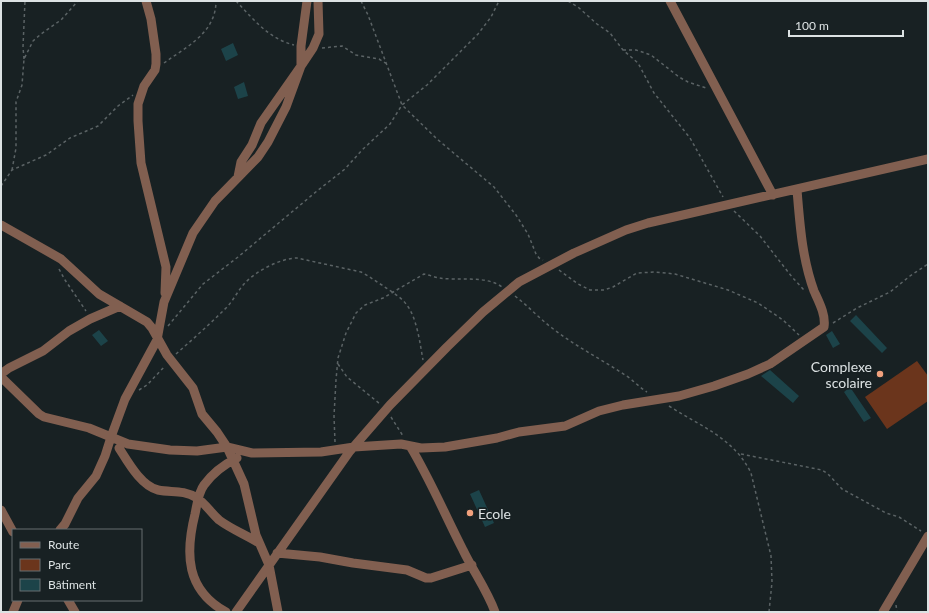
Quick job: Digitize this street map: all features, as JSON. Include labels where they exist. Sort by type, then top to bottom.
[{"type":"street","points":[[61,529],[65,524],[78,498],[96,476],[105,456],[125,399],[157,340],[164,302],[167,276],[166,267],[141,163],[138,104],[144,86],[155,70],[156,54],[151,19],[146,1]]},
{"type":"street","points":[[164,302],[193,233],[216,201],[258,157],[268,142],[286,107],[300,66],[307,1]]},
{"type":"street","points":[[238,178],[241,162],[252,144],[261,123],[313,48],[319,34],[318,1]]},
{"type":"street","points":[[670,1],[773,195]]},
{"type":"street","points":[[236,612],[354,447],[386,410],[425,369],[483,312],[519,282],[598,241],[626,230],[680,215],[798,190],[928,159]]},
{"type":"street","points":[[1,377],[44,417],[89,428],[128,444],[170,450],[197,451],[226,447],[252,453],[321,452],[354,447],[401,444],[421,448],[445,447],[496,438],[519,432],[565,426],[599,411],[623,405],[679,396],[748,374],[770,364],[824,327],[824,316],[810,280],[802,250],[798,190]]},
{"type":"street","points":[[1,226],[61,259],[99,294],[147,322],[152,328],[157,340],[170,360],[193,388],[202,414],[217,432],[233,460],[244,484],[256,535],[269,565],[278,612]]},
{"type":"street","points":[[1,374],[9,368],[43,351],[69,331],[90,319],[120,306]]},
{"type":"street","points":[[105,456],[128,444]]},
{"type":"street","points":[[410,446],[430,480],[459,543],[496,612]]},
{"type":"street","points":[[119,448],[132,468],[149,487],[159,490],[178,491],[189,494],[198,499],[218,519],[259,543]]},
{"type":"street","points":[[226,612],[205,596],[195,581],[189,553],[192,526],[198,499],[203,486],[210,478],[233,460],[247,452]]},
{"type":"street","points":[[2,513],[12,530]]},
{"type":"street","points":[[884,612],[925,534]]},
{"type":"street","points":[[277,553],[320,556],[353,563],[407,570],[426,578],[431,578],[472,565]]},
{"type":"street","points":[[13,612],[18,601]]},
{"type":"street","points":[[68,601],[74,612]]},
{"type":"path","points":[[1,186],[12,170],[16,148],[16,102],[22,85],[25,1]]},
{"type":"path","points":[[24,59],[33,41],[61,20],[78,1]]},
{"type":"path","points":[[155,70],[197,41],[214,17],[216,1]]},
{"type":"path","points":[[361,1],[368,15],[402,105],[437,139],[494,187],[516,214],[528,234],[539,258],[552,264],[578,284],[590,290],[604,290],[613,287],[636,273],[655,272],[675,274],[728,290],[758,303],[783,320],[805,340]]},
{"type":"path","points":[[166,328],[203,284],[346,169],[362,150],[390,124],[402,105],[427,85],[478,34],[491,17],[499,1]]},
{"type":"path","points":[[568,1],[578,7],[597,24],[610,33],[622,50],[638,63],[654,93],[690,138],[727,205],[760,236],[792,277],[805,290]]},
{"type":"path","points":[[622,50],[636,50],[651,55],[679,77],[695,84],[718,90]]},
{"type":"path","points":[[12,170],[46,155],[70,138],[98,126],[118,106],[144,86]]},
{"type":"path","points":[[125,399],[147,385],[170,360],[227,307],[237,296],[244,284],[253,275],[291,258],[305,259],[361,272],[368,275],[393,293],[406,304],[411,312],[418,333],[425,369]]},
{"type":"path","points":[[824,327],[836,322],[857,308],[890,292],[928,264]]},
{"type":"path","points":[[58,267],[90,319]]},
{"type":"path","points":[[334,450],[336,440],[334,416],[338,364],[346,333],[356,313],[365,305],[384,298],[424,274],[438,278],[468,279],[497,283],[526,304],[551,327],[574,344],[626,376],[638,387],[692,421],[716,434],[732,446],[746,461],[751,473],[771,556],[772,582],[769,612]]},
{"type":"path","points":[[338,364],[347,377],[386,410],[410,446]]},
{"type":"path","points":[[740,454],[822,470],[828,474],[842,489],[886,513],[899,517],[925,534]]},
{"type":"green space","points":[[917,361],[928,376],[928,401],[887,429],[865,397]]},
{"type":"building","points":[[233,43],[238,55],[226,61],[221,49]]},
{"type":"building","points":[[244,82],[248,96],[238,99],[234,87]]},
{"type":"building","points":[[856,315],[887,348],[882,353],[850,321]]},
{"type":"building","points":[[99,330],[108,341],[101,346],[92,335]]},
{"type":"building","points":[[832,331],[840,344],[833,348],[826,335]]},
{"type":"building","points":[[770,370],[799,396],[793,403],[761,376]]},
{"type":"building","points":[[850,387],[871,418],[864,422],[844,392]]},
{"type":"building","points":[[479,490],[494,523],[485,527],[470,494]]},
{"type":"place","name":"Complexe scolaire","points":[[880,374]]},
{"type":"place","name":"Ecole","points":[[470,513]]}]
